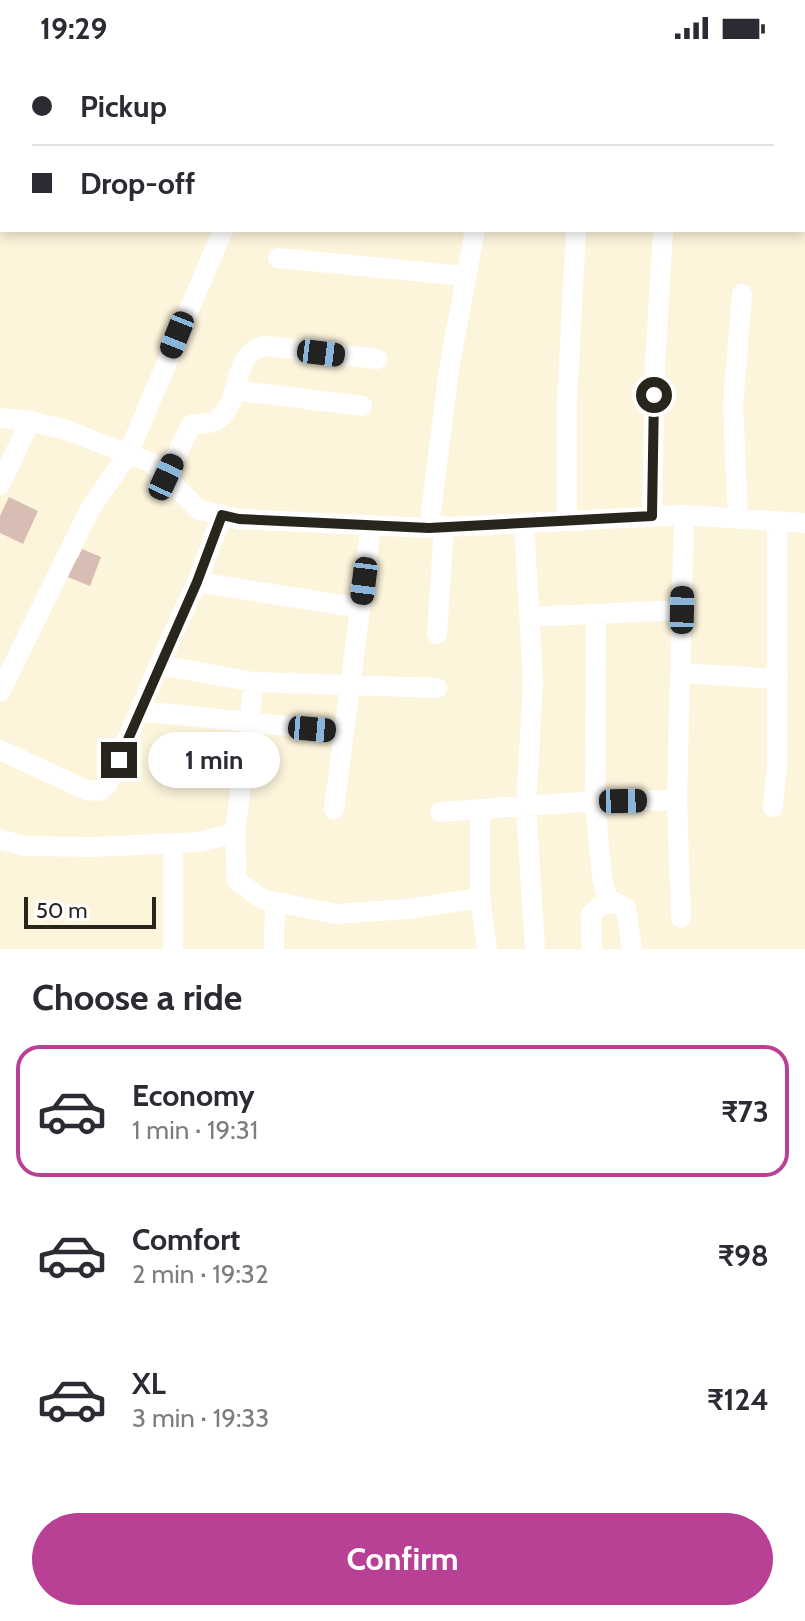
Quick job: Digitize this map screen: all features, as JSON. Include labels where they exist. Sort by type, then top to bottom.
[{"type":"street","points":[[0,692],[6,660],[90,509],[128,454],[222,232]]},
{"type":"street","points":[[437,634],[436,527],[449,369],[475,232]]},
{"type":"street","points":[[567,520],[567,401],[576,232]]},
{"type":"street","points":[[652,516],[655,365],[663,232]]},
{"type":"street","points":[[278,258],[465,276]]},
{"type":"street","points":[[738,519],[733,405],[742,294]]},
{"type":"street","points":[[166,477],[191,425],[214,422],[220,417],[245,358],[257,348],[266,346],[377,359]]},
{"type":"street","points":[[234,390],[362,406]]},
{"type":"street","points":[[0,418],[30,421],[66,430],[152,463],[199,510],[239,519],[436,527],[684,515],[805,523]]},
{"type":"street","points":[[0,485],[30,421]]},
{"type":"street","points":[[0,750],[86,790],[99,791],[108,784],[197,582],[222,515]]},
{"type":"street","points":[[681,918],[677,800],[684,515]]},
{"type":"street","points":[[773,807],[777,765],[777,522]]},
{"type":"street","points":[[524,523],[533,682],[526,807],[535,949]]},
{"type":"street","points":[[334,809],[371,525]]},
{"type":"street","points":[[197,582],[360,608]]},
{"type":"street","points":[[529,617],[682,610]]},
{"type":"street","points":[[596,614],[595,801],[604,893],[612,902],[626,908],[632,949]]},
{"type":"street","points":[[159,665],[254,682],[437,688]]},
{"type":"street","points":[[680,673],[778,679]]},
{"type":"street","points":[[254,682],[235,833],[237,881],[262,899],[335,914],[409,909],[480,898]]},
{"type":"street","points":[[141,711],[344,732]]},
{"type":"street","points":[[440,812],[595,801],[677,800]]},
{"type":"street","points":[[480,810],[480,898],[487,949]]},
{"type":"street","points":[[0,839],[24,846],[95,847],[199,842],[235,833]]},
{"type":"street","points":[[173,843],[173,949]]},
{"type":"street","points":[[274,949],[275,902]]},
{"type":"street","points":[[592,949],[591,914],[612,902]]},
{"type":"building","points":[[9,497],[38,511],[23,544],[0,533],[0,516]]},
{"type":"building","points":[[82,549],[101,557],[90,586],[65,576],[72,558],[78,558]]},
{"type":"route","points":[[119,760],[197,582],[222,515],[239,519],[429,528],[652,516],[654,395]]}]
